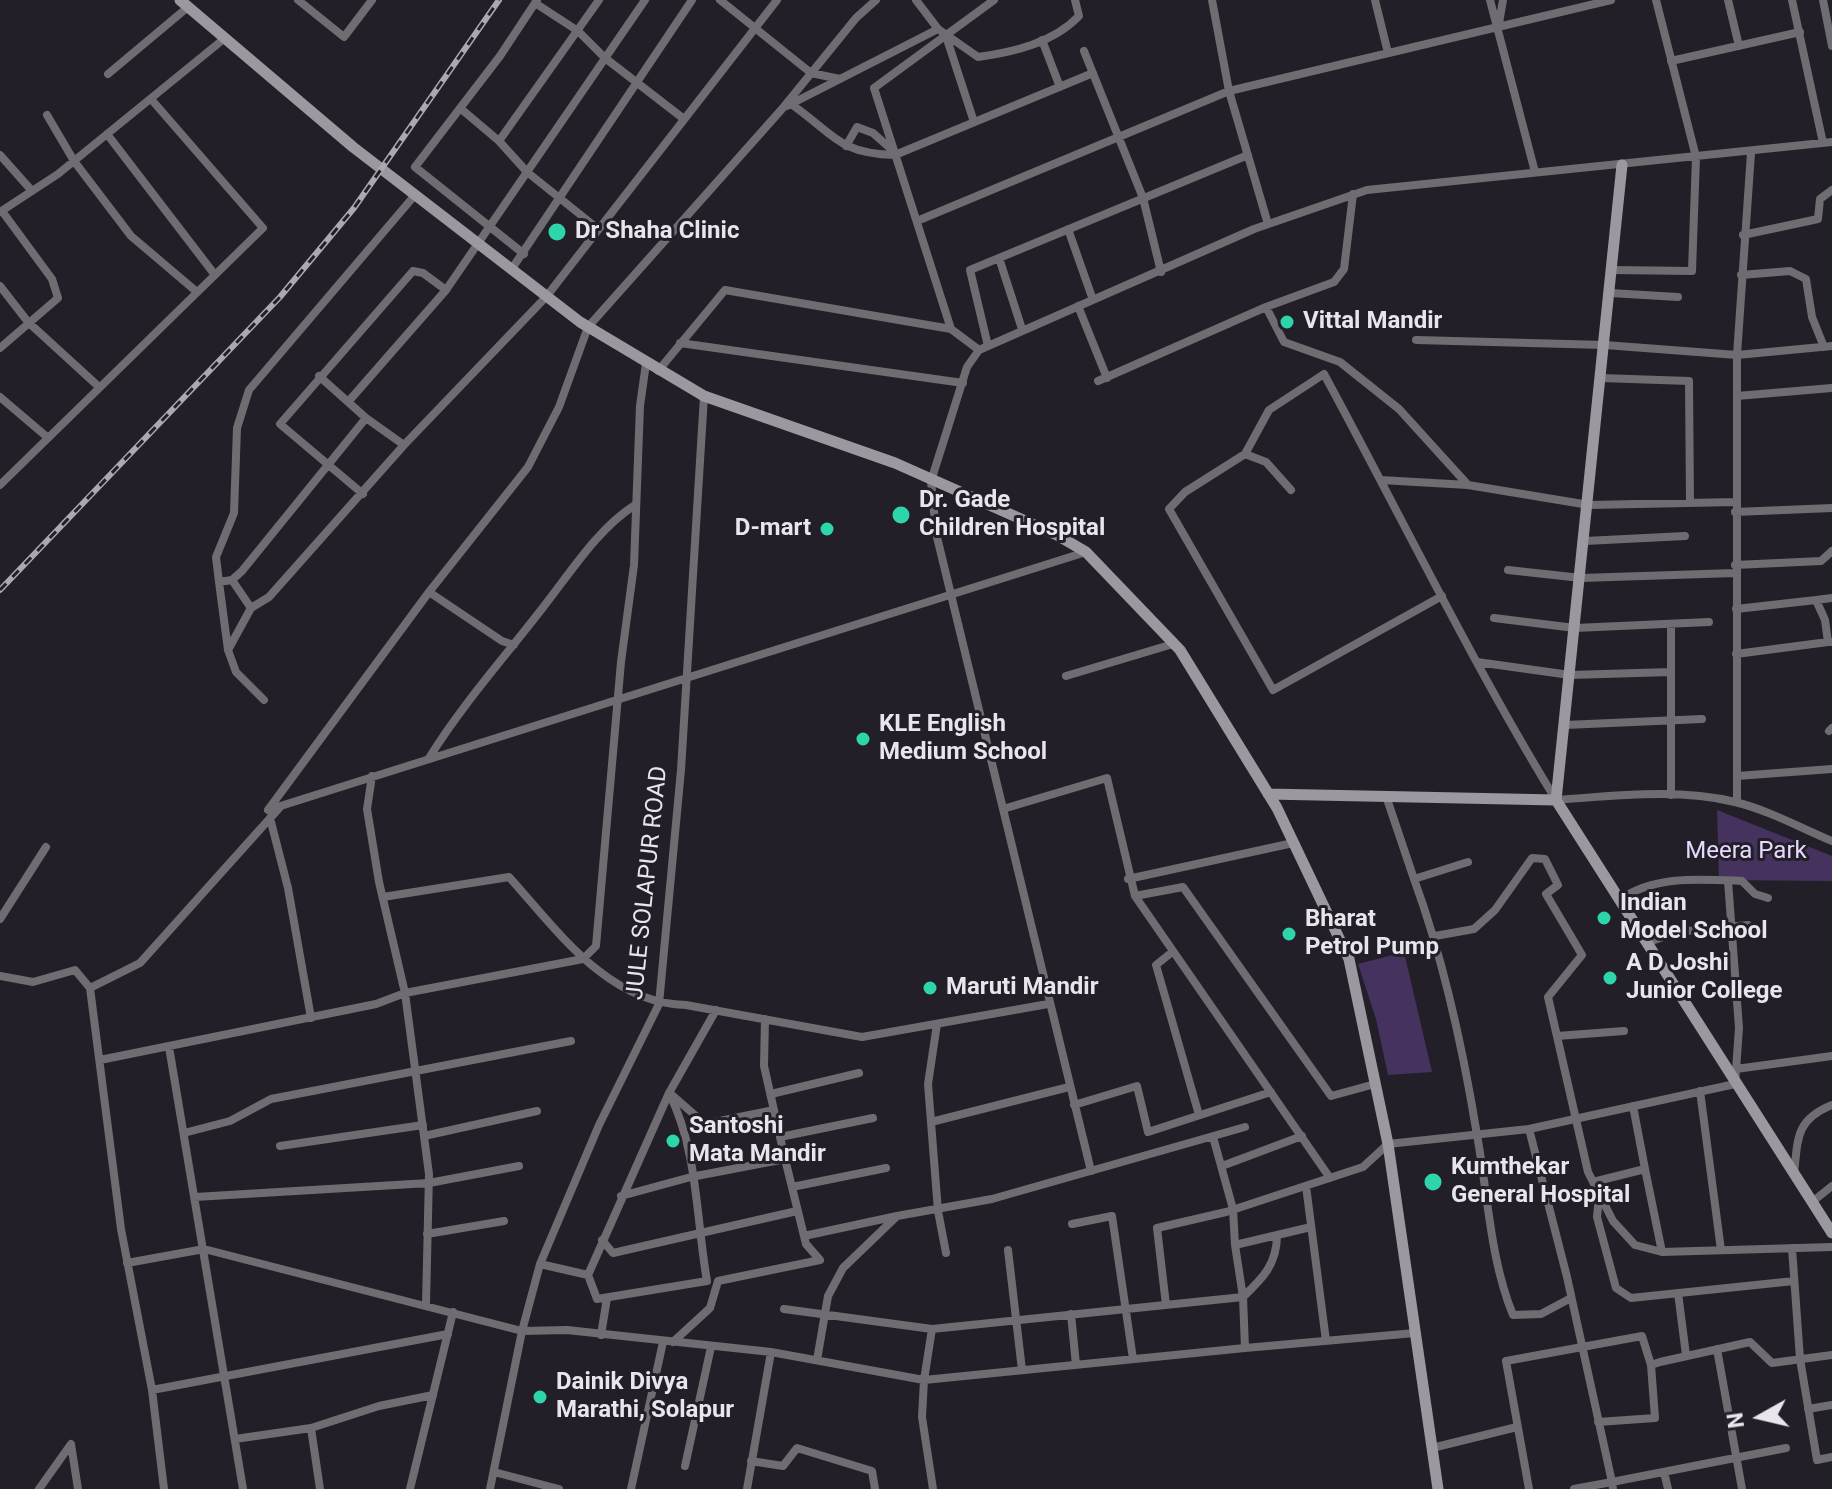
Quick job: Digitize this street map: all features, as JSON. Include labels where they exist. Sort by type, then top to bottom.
[{"type":"street","points":[[298,0],[344,37],[372,0]]},
{"type":"street","points":[[499,141],[599,0]]},
{"type":"street","points":[[348,402],[446,290],[645,0]]},
{"type":"street","points":[[511,270],[692,0]]},
{"type":"street","points":[[720,0],[811,73],[840,79]]},
{"type":"street","points":[[228,650],[251,608],[269,597],[404,445],[546,297],[774,4],[762,0]]},
{"type":"street","points":[[876,0],[856,18],[782,109],[588,327],[559,407],[528,467],[429,592],[268,810],[688,675],[1086,552]]},
{"type":"street","points":[[916,0],[938,29],[978,57],[1013,52],[1065,31],[1079,16],[1075,0]]},
{"type":"street","points":[[951,329],[874,88],[994,0]]},
{"type":"street","points":[[1223,0],[1212,1],[1229,91],[1268,224]]},
{"type":"street","points":[[1375,0],[1388,53]]},
{"type":"street","points":[[1490,0],[1535,172]]},
{"type":"street","points":[[1498,26],[1503,0]]},
{"type":"street","points":[[917,221],[1229,91],[1611,0]]},
{"type":"street","points":[[1612,270],[1692,271],[1696,157],[1656,0]]},
{"type":"street","points":[[1728,0],[1739,46]]},
{"type":"street","points":[[1091,1171],[936,533],[931,481],[967,367],[984,348],[1022,329],[1268,224],[1353,194],[1434,181],[1751,153],[1828,143],[1792,0]]},
{"type":"street","points":[[1823,0],[1832,46]]},
{"type":"street","points":[[524,254],[415,167],[536,2],[578,31],[605,58],[684,119]]},
{"type":"street","points":[[108,74],[184,4],[353,147],[588,327],[704,396],[895,463],[1057,535],[1086,552],[1180,650],[1268,794],[1349,959],[1388,1144],[1438,1489]]},
{"type":"street","points":[[782,109],[938,29]]},
{"type":"street","points":[[1671,61],[1800,32]]},
{"type":"street","points":[[946,36],[974,122]]},
{"type":"street","points":[[0,348],[58,298],[52,279],[1,212],[74,161],[225,38]]},
{"type":"street","points":[[1042,40],[1060,87]]},
{"type":"street","points":[[1084,51],[1143,198],[1161,272]]},
{"type":"street","points":[[791,104],[813,119],[828,137],[846,146],[866,155],[895,153],[1093,73]]},
{"type":"street","points":[[0,485],[263,228],[151,99]]},
{"type":"street","points":[[460,108],[499,141],[527,172],[597,228]]},
{"type":"street","points":[[47,115],[74,161],[131,236],[197,292]]},
{"type":"street","points":[[846,146],[857,127],[873,133],[895,153]]},
{"type":"street","points":[[107,134],[215,275]]},
{"type":"street","points":[[1737,802],[1737,355],[1751,153]]},
{"type":"street","points":[[0,155],[32,191]]},
{"type":"street","points":[[984,348],[970,270],[1248,155]]},
{"type":"street","points":[[1556,800],[1622,165]]},
{"type":"street","points":[[1743,235],[1818,219],[1820,199],[1832,190]]},
{"type":"street","points":[[1078,306],[1103,380],[1266,307],[1334,282],[1344,269],[1353,194]]},
{"type":"street","points":[[264,700],[236,672],[228,650],[216,557],[234,513],[237,428],[249,390],[415,195]]},
{"type":"street","points":[[1068,229],[1093,300]]},
{"type":"street","points":[[999,258],[1022,329]]},
{"type":"street","points":[[363,494],[280,424],[413,271],[423,273],[446,290]]},
{"type":"street","points":[[1416,340],[1605,345],[1737,355],[1828,346],[1812,317],[1806,279],[1790,271],[1741,275]]},
{"type":"street","points":[[0,286],[28,322],[98,386]]},
{"type":"street","points":[[658,371],[725,290],[951,329],[984,348]]},
{"type":"street","points":[[1610,293],[1678,297]]},
{"type":"street","points":[[1266,307],[1284,342],[1340,362],[1399,409],[1468,485]]},
{"type":"street","points":[[680,343],[963,383]]},
{"type":"street","points":[[100,1060],[376,1004],[405,993],[583,959],[596,946],[617,698],[634,565],[640,406],[646,363]]},
{"type":"street","points":[[1442,596],[1273,690],[1169,509],[1185,492],[1245,454],[1269,410],[1324,374],[1381,480],[1477,662],[1556,800],[1832,1233]]},
{"type":"street","points":[[319,376],[366,418],[404,445]]},
{"type":"street","points":[[1601,378],[1689,381],[1690,502]]},
{"type":"street","points":[[1737,396],[1832,388]]},
{"type":"street","name":"JULE SOLAPUR ROAD","points":[[490,1489],[522,1331],[540,1264],[599,1125],[659,1004],[688,675],[704,396]]},
{"type":"street","points":[[0,397],[47,437]]},
{"type":"street","points":[[219,582],[232,580],[286,519],[366,418]]},
{"type":"street","points":[[1245,454],[1266,462],[1291,490]]},
{"type":"street","points":[[1381,480],[1468,485],[1589,505],[1690,502],[1735,507],[1832,508]]},
{"type":"street","points":[[429,758],[452,720],[573,569],[622,513],[635,505]]},
{"type":"street","points":[[1585,541],[1685,536]]},
{"type":"street","points":[[1508,570],[1581,578],[1735,569],[1821,561],[1832,551]]},
{"type":"street","points":[[232,580],[251,608]]},
{"type":"street","points":[[429,592],[502,641],[514,645]]},
{"type":"street","points":[[1736,609],[1832,598]]},
{"type":"street","points":[[1736,654],[1830,642],[1816,600]]},
{"type":"street","points":[[1494,618],[1575,628],[1709,622]]},
{"type":"street","points":[[1671,624],[1671,795]]},
{"type":"street","points":[[1066,676],[1173,644]]},
{"type":"street","points":[[1477,662],[1570,675],[1671,672]]},
{"type":"street","points":[[1565,725],[1702,719]]},
{"type":"street","points":[[1737,776],[1832,769]]},
{"type":"street","points":[[372,776],[367,809],[405,993],[429,1183],[426,1304]]},
{"type":"street","points":[[1003,809],[1107,778],[1128,879],[1135,896],[1171,953],[1330,1178]]},
{"type":"street","points":[[1268,794],[1556,800],[1671,795],[1737,802],[1832,841]]},
{"type":"street","points":[[1386,796],[1435,936],[1477,1132],[1501,1285],[1513,1315],[1541,1314],[1571,1298]]},
{"type":"street","points":[[90,988],[140,963],[281,805]]},
{"type":"street","points":[[270,818],[288,888],[311,1018]]},
{"type":"street","points":[[1128,879],[1293,843]]},
{"type":"street","points":[[0,919],[46,847]]},
{"type":"street","points":[[1435,936],[1474,929],[1495,910],[1532,858],[1545,859],[1558,885],[1546,894],[1582,955],[1548,997],[1593,1182],[1613,1221],[1635,1245],[1662,1252],[1832,1247]]},
{"type":"street","points":[[1414,879],[1468,862]]},
{"type":"street","points":[[383,897],[509,877],[589,967],[659,1004],[716,1010],[862,1037],[1048,1004]]},
{"type":"street","points":[[1619,900],[1638,887],[1695,879],[1742,881],[1755,894],[1768,898]]},
{"type":"street","points":[[1728,881],[1739,1028],[1735,1084]]},
{"type":"street","points":[[1135,896],[1183,887],[1331,1096],[1375,1084]]},
{"type":"street","points":[[1646,943],[1677,932],[1748,925]]},
{"type":"street","points":[[1171,953],[1156,965],[1199,1115]]},
{"type":"street","points":[[0,976],[33,982],[75,970],[90,988],[127,1263],[152,1390],[164,1489]]},
{"type":"street","points":[[669,1093],[686,1131],[707,1281],[597,1299],[588,1275],[602,1240],[669,1093],[716,1010]]},
{"type":"street","points":[[631,1489],[668,1343],[710,1308],[718,1281],[820,1260],[804,1236],[785,1159],[764,1066],[765,1019]]},
{"type":"street","points":[[937,1024],[928,1084],[938,1211],[946,1253]]},
{"type":"street","points":[[1557,1036],[1624,1031]]},
{"type":"street","points":[[184,1133],[230,1121],[271,1099],[571,1041]]},
{"type":"street","points":[[169,1047],[243,1489]]},
{"type":"street","points":[[1736,1069],[1832,1056]]},
{"type":"street","points":[[771,1094],[859,1073]]},
{"type":"street","points":[[1166,1305],[1157,1228],[1233,1209],[1363,1167],[1388,1144],[1477,1132],[1529,1129],[1735,1084]]},
{"type":"street","points":[[1074,1105],[1137,1086],[1148,1132],[1271,1092]]},
{"type":"street","points":[[931,1122],[1069,1087]]},
{"type":"street","points":[[1700,1091],[1721,1250]]},
{"type":"street","points":[[669,1093],[705,1124],[774,1110]]},
{"type":"street","points":[[1794,1175],[1799,1129],[1816,1112],[1832,1105]]},
{"type":"street","points":[[1633,1106],[1662,1252]]},
{"type":"street","points":[[424,1136],[537,1111]]},
{"type":"street","points":[[780,1137],[873,1118]]},
{"type":"street","points":[[280,1146],[423,1125]]},
{"type":"street","points":[[804,1236],[897,1216],[938,1211],[1245,1127]]},
{"type":"street","points":[[1529,1129],[1571,1298],[1612,1485]]},
{"type":"street","points":[[1222,1166],[1302,1136]]},
{"type":"street","points":[[1213,1137],[1233,1209],[1245,1348]]},
{"type":"street","points":[[621,1196],[691,1177],[785,1159]]},
{"type":"street","points":[[195,1197],[429,1183],[519,1166]]},
{"type":"street","points":[[792,1187],[886,1168]]},
{"type":"street","points":[[1593,1182],[1645,1169]]},
{"type":"street","points":[[1306,1186],[1326,1341]]},
{"type":"street","points":[[1812,1202],[1832,1186]]},
{"type":"street","points":[[1600,1196],[1597,1217],[1616,1288],[1631,1298],[1794,1281]]},
{"type":"street","points":[[602,1240],[613,1253],[698,1231],[797,1211]]},
{"type":"street","points":[[817,1360],[828,1296],[843,1268],[897,1216]]},
{"type":"street","points":[[1072,1224],[1112,1216],[1133,1359]]},
{"type":"street","points":[[427,1234],[504,1221]]},
{"type":"street","points":[[1235,1245],[1311,1227]]},
{"type":"street","points":[[784,1309],[932,1329],[1243,1297],[1267,1274],[1277,1251],[1277,1235]]},
{"type":"street","points":[[1792,1248],[1800,1359],[1817,1460],[1832,1457]]},
{"type":"street","points":[[127,1263],[204,1249],[522,1331],[567,1330],[771,1352],[924,1380],[1415,1333]]},
{"type":"street","points":[[1008,1250],[1022,1370]]},
{"type":"street","points":[[540,1264],[588,1275]]},
{"type":"street","points":[[1678,1293],[1686,1355]]},
{"type":"street","points":[[601,1335],[607,1298]]},
{"type":"street","points":[[410,1489],[453,1312]]},
{"type":"street","points":[[1071,1314],[1076,1365]]},
{"type":"street","points":[[932,1329],[922,1417],[933,1489]]},
{"type":"street","points":[[152,1390],[448,1334]]},
{"type":"street","points":[[1529,1489],[1506,1361],[1642,1336],[1651,1365],[1655,1418],[1598,1422]]},
{"type":"street","points":[[1651,1365],[1750,1342],[1772,1363],[1832,1355]]},
{"type":"street","points":[[685,1466],[711,1347]]},
{"type":"street","points":[[1717,1349],[1742,1489]]},
{"type":"street","points":[[747,1489],[771,1352]]},
{"type":"street","points":[[235,1439],[311,1428],[379,1406],[433,1395]]},
{"type":"street","points":[[1808,1409],[1832,1405]]},
{"type":"street","points":[[1432,1448],[1517,1427]]},
{"type":"street","points":[[311,1428],[320,1489]]},
{"type":"street","points":[[39,1489],[71,1444],[78,1489]]},
{"type":"street","points":[[751,1461],[783,1466],[797,1448],[872,1471],[875,1489]]},
{"type":"street","points":[[1574,1489],[1612,1485],[1786,1448]]},
{"type":"street","points":[[494,1472],[559,1489]]},
{"type":"street","points":[[1664,1472],[1668,1489]]},
{"type":"green space","name":"Meera Park","points":[[1717,810],[1832,856],[1832,881],[1719,880]]},
{"type":"green space","points":[[1404,952],[1432,1072],[1388,1075],[1376,1019],[1358,964]]},
{"type":"railway","points":[[0,590],[280,297],[354,208],[499,0]]},
{"type":"place","name":"Dr Shaha Clinic","points":[[557,232]]},
{"type":"place","name":"Vittal Mandir","points":[[1287,322]]},
{"type":"place","name":"Dr. Gade Children Hospital","points":[[901,515]]},
{"type":"place","name":"D-mart","points":[[827,529]]},
{"type":"place","name":"KLE English Medium School","points":[[863,739]]},
{"type":"place","name":"Indian Model School","points":[[1604,918]]},
{"type":"place","name":"Bharat Petrol Pump","points":[[1289,934]]},
{"type":"place","name":"A D Joshi Junior College","points":[[1610,978]]},
{"type":"place","name":"Maruti Mandir","points":[[930,988]]},
{"type":"place","name":"Santoshi Mata Mandir","points":[[673,1141]]},
{"type":"place","name":"Kumthekar General Hospital","points":[[1433,1182]]},
{"type":"place","name":"Dainik Divya Marathi, Solapur","points":[[540,1397]]}]
